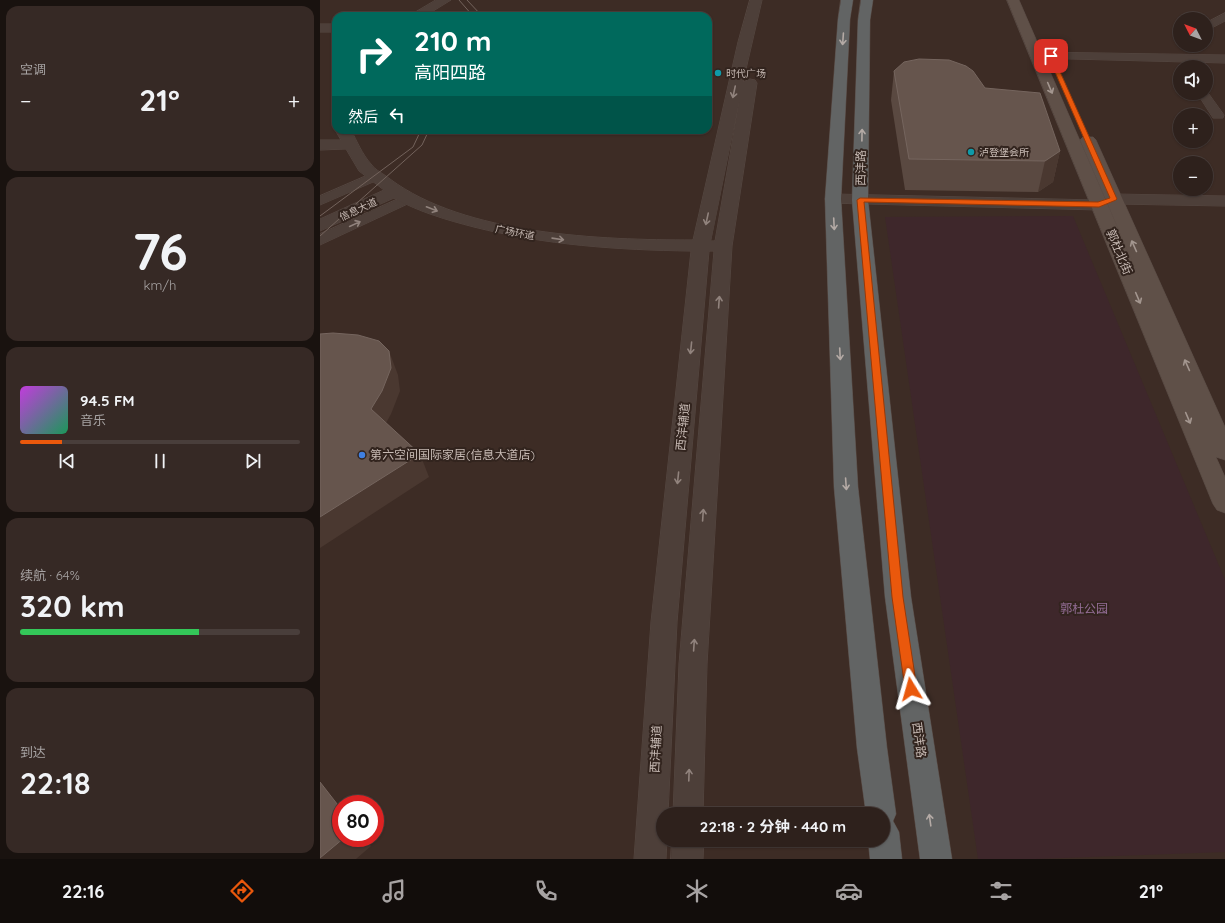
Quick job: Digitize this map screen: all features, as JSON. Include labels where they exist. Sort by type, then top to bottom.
[{"type":"highway","points":[[847,0],[844,19],[833,199],[846,487],[872,748],[880,807]]},
{"type":"highway","name":"西沣路","points":[[867,0],[864,20],[860,200],[898,597],[936,859]]},
{"type":"highway","points":[[885,847],[886,859]]},
{"type":"main road","name":"郭杜北街","points":[[1013,0],[1044,56]]},
{"type":"main road","name":"郭杜北街","points":[[1025,0],[1044,56],[1106,202],[1225,504]]},
{"type":"main road","name":"郭杜北街","points":[[1106,202],[1225,452]]},
{"type":"street","points":[[423,12],[445,0]]},
{"type":"street","name":"西沣辅道","points":[[650,859],[664,622],[701,246],[745,42],[756,0]]},
{"type":"street","points":[[688,807],[692,664],[723,246],[754,63],[770,0]]},
{"type":"street","points":[[1213,24],[1225,16]]},
{"type":"street","points":[[320,28],[332,28]]},
{"type":"street","points":[[1044,56],[1173,62]]},
{"type":"street","points":[[1211,60],[1225,59]]},
{"type":"street","points":[[1208,100],[1218,115]]},
{"type":"street","points":[[320,145],[345,137]]},
{"type":"street","name":"广场环道","points":[[345,137],[391,188],[448,215],[474,223],[533,236],[568,240],[723,246]]},
{"type":"street","points":[[320,201],[391,188]]},
{"type":"street","points":[[320,240],[391,188]]},
{"type":"street","name":"信息大道","points":[[320,215],[391,188]]},
{"type":"street","name":"信息大道","points":[[320,226],[391,188]]},
{"type":"street","points":[[833,199],[1225,202]]},
{"type":"street","points":[[687,859],[688,847]]},
{"type":"green space","name":"郭杜公园","points":[[1073,216],[1225,580],[1225,852],[1036,859],[978,859],[885,217]]},
{"type":"building","points":[[919,59],[949,60],[966,66],[973,71],[985,88],[1040,93],[1060,151],[1045,161],[909,159],[894,71],[904,62]]},
{"type":"building","name":"第六空间国际家居(信息大道店)","points":[[333,333],[358,335],[379,341],[389,351],[391,368],[382,391],[371,409],[420,454],[320,517],[320,334]]},
{"type":"building","points":[[320,782],[332,797],[333,847],[320,858]]},
{"type":"tram line","points":[[459,0],[470,12]]},
{"type":"tram line","points":[[467,0],[478,12]]},
{"type":"tram line","points":[[320,216],[413,147],[419,134]]},
{"type":"tram line","points":[[320,236],[422,145],[427,134]]},
{"type":"place","name":"时代广场","points":[[718,73]]},
{"type":"place","name":"泸登堡会所","points":[[971,152]]},
{"type":"place","name":"第六空间国际家居(信息大道店)","points":[[362,455]]},
{"type":"route","points":[[911,689],[898,597],[860,200],[1099,204],[1114,199],[1051,56]]}]
